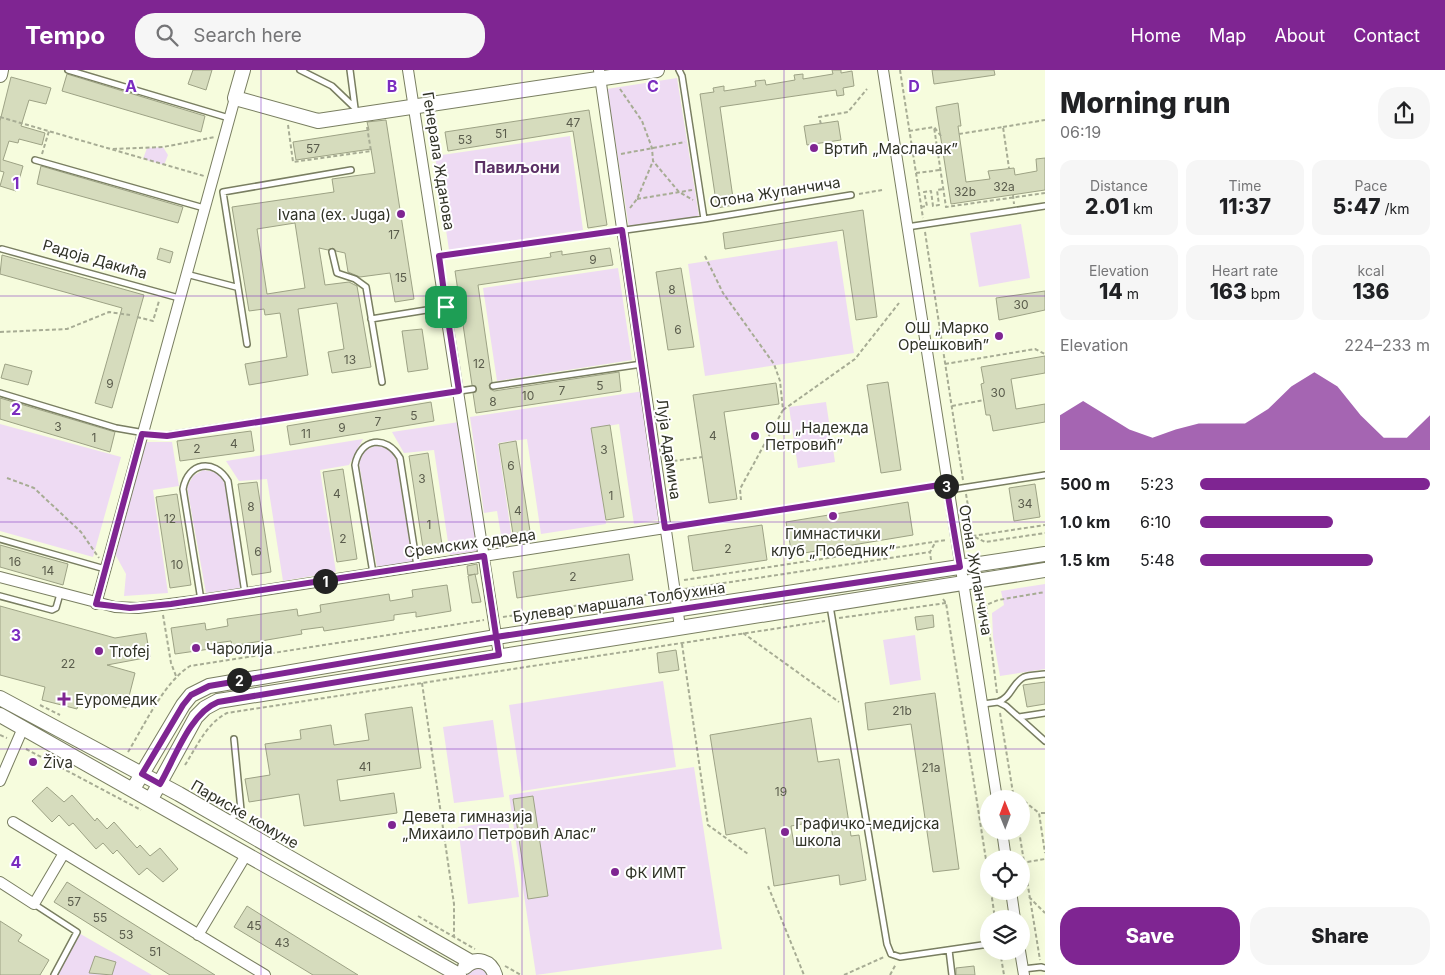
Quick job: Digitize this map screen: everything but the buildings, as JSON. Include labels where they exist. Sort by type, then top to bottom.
[{"type":"street","points":[[0,75],[1,70]]},
{"type":"street","points":[[96,604],[243,70]]},
{"type":"street","name":"Генерала Жданова","points":[[408,70],[439,256],[499,655]]},
{"type":"street","points":[[234,98],[314,121],[356,112],[415,107],[600,74],[657,70]]},
{"type":"street","name":"Отона Жупанчича","points":[[883,70],[946,487],[996,790]]},
{"type":"street","name":"Луја Адамича","points":[[600,74],[680,628]]},
{"type":"street","name":"Сремских одреда","points":[[0,577],[96,604],[130,608],[201,600],[665,528]]},
{"type":"street","name":"Булевар маршала Толбухина","points":[[133,790],[183,705],[191,695],[209,686],[496,637],[1045,554]]},
{"type":"street","points":[[151,799],[196,717],[206,708],[218,702],[499,655],[1045,570]]},
{"type":"street","name":"Париске комуне","points":[[0,698],[160,784],[471,962],[487,963],[495,975]]},
{"type":"street","points":[[0,715],[460,975],[471,962]]},
{"type":"street","points":[[0,780],[23,728]]},
{"type":"street","points":[[13,822],[265,975]]},
{"type":"street","points":[[0,882],[34,904],[64,853]]},
{"type":"street","points":[[198,935],[246,855]]},
{"type":"lane","points":[[68,70],[229,118]]},
{"type":"lane","points":[[300,70],[332,86],[356,112]]},
{"type":"lane","points":[[350,70],[356,112]]},
{"type":"lane","points":[[439,256],[704,219],[682,76],[678,70]]},
{"type":"lane","points":[[38,161],[204,208]]},
{"type":"lane","points":[[209,191],[222,192],[351,170]]},
{"type":"lane","points":[[222,192],[236,287],[247,344]]},
{"type":"lane","name":"Отона Жупанчича","points":[[704,219],[851,195]]},
{"type":"lane","points":[[907,227],[1045,206]]},
{"type":"lane","name":"Радоја Дакића","points":[[2,249],[179,298]]},
{"type":"lane","points":[[332,252],[337,273],[355,278],[366,287],[382,382]]},
{"type":"lane","points":[[186,274],[236,287]]},
{"type":"lane","points":[[371,318],[446,307]]},
{"type":"lane","points":[[493,386],[642,364]]},
{"type":"lane","points":[[0,393],[142,434],[167,436],[473,389]]},
{"type":"lane","points":[[373,573],[355,465],[357,454],[365,446],[376,442],[387,443],[394,448],[400,458],[417,566]]},
{"type":"lane","points":[[201,600],[183,489],[185,478],[192,470],[204,466],[215,467],[222,471],[228,482],[245,593]]},
{"type":"lane","name":"Сремских одреда","points":[[665,528],[946,487],[964,488],[1045,475]]},
{"type":"lane","points":[[0,539],[105,569]]},
{"type":"lane","points":[[0,596],[52,610],[56,608],[60,594]]},
{"type":"lane","points":[[830,603],[887,944],[891,954],[900,958],[980,945]]},
{"type":"lane","points":[[983,704],[998,702],[1009,697],[1015,684],[1026,676],[1045,674]]},
{"type":"lane","points":[[998,702],[1019,717],[1045,741]]},
{"type":"lane","points":[[1019,717],[1045,713]]},
{"type":"lane","points":[[227,822],[241,810],[234,739]]},
{"type":"lane","points":[[34,904],[78,932],[54,975]]},
{"type":"lane","points":[[949,950],[952,975]]},
{"type":"lane","points":[[1024,972],[1044,966]]},
{"type":"path","points":[[900,70],[973,536]]},
{"type":"path","points":[[619,86],[642,121],[652,148],[653,161],[637,199],[625,214]]},
{"type":"path","points":[[821,124],[819,117],[848,112],[866,89]]},
{"type":"path","points":[[286,113],[293,162],[370,151],[368,135]]},
{"type":"path","points":[[0,117],[212,179]]},
{"type":"path","points":[[960,134],[1045,120]]},
{"type":"path","points":[[1003,126],[1009,168]]},
{"type":"path","points":[[909,131],[934,127]]},
{"type":"path","points":[[934,127],[941,136]]},
{"type":"path","points":[[934,127],[946,207],[1013,196],[1045,193]]},
{"type":"path","points":[[38,161],[49,130]]},
{"type":"path","points":[[110,149],[163,147],[224,134]]},
{"type":"path","points":[[616,156],[692,141]]},
{"type":"path","points":[[653,161],[679,192],[702,205]]},
{"type":"path","points":[[916,173],[940,170]]},
{"type":"path","points":[[637,199],[700,189]]},
{"type":"path","points":[[921,207],[927,206],[924,192],[931,191],[933,206],[939,205],[937,190],[943,189]]},
{"type":"path","points":[[851,195],[882,190]]},
{"type":"path","points":[[1030,195],[1031,201]]},
{"type":"path","points":[[1013,196],[1014,204]]},
{"type":"path","points":[[961,205],[962,211]]},
{"type":"path","points":[[705,256],[722,293],[774,364],[780,381],[783,410]]},
{"type":"path","points":[[137,317],[153,322],[161,293]]},
{"type":"path","points":[[741,500],[740,489],[783,410],[855,359],[899,303]]},
{"type":"path","points":[[0,332],[67,329],[108,312],[130,315]]},
{"type":"path","points":[[945,364],[1035,349],[1045,354]]},
{"type":"path","points":[[952,406],[984,400]]},
{"type":"path","points":[[663,463],[702,458]]},
{"type":"path","points":[[7,478],[34,488],[81,532],[105,569]]},
{"type":"path","points":[[973,536],[1045,525]]},
{"type":"path","points":[[973,536],[985,542],[1045,533]]},
{"type":"path","points":[[127,753],[176,676],[190,666],[493,618],[936,541]]},
{"type":"path","points":[[675,586],[930,552]]},
{"type":"path","points":[[998,600],[1045,592]]},
{"type":"path","points":[[181,771],[210,726],[217,718],[227,713],[946,603],[984,850]]},
{"type":"path","points":[[161,605],[171,663],[176,676]]},
{"type":"path","points":[[743,633],[848,708]]},
{"type":"path","points":[[682,643],[708,825],[748,854]]},
{"type":"path","points":[[422,683],[454,904],[454,937]]},
{"type":"path","points":[[1030,806],[1039,813],[1045,853]]},
{"type":"path","points":[[1039,813],[1045,812]]},
{"type":"path","points":[[1030,861],[1045,859]]},
{"type":"path","points":[[768,886],[804,975]]},
{"type":"path","points":[[1030,897],[1045,913]]},
{"type":"path","points":[[1030,897],[1044,966]]},
{"type":"path","points":[[844,975],[891,954]]},
{"type":"path","points":[[890,975],[900,958]]},
{"type":"path","points":[[1002,960],[1004,975]]},
{"type":"shaded area","points":[[677,78],[699,216],[629,228],[607,89]]},
{"type":"shaded area","points":[[570,136],[583,230],[449,250],[435,156]]},
{"type":"shaded area","points":[[163,147],[168,155],[164,165],[143,159],[147,148]]},
{"type":"shaded area","points":[[1021,224],[1030,278],[979,287],[970,233]]},
{"type":"shaded area","points":[[837,241],[854,353],[705,376],[688,264]]},
{"type":"shaded area","points":[[618,268],[632,360],[497,381],[483,288]]},
{"type":"shaded area","points":[[644,391],[663,519],[634,524],[619,424],[592,429],[606,524],[541,534],[527,439],[498,443],[512,539],[502,541],[497,511],[484,513],[470,417]]},
{"type":"shaded area","points":[[826,402],[835,462],[798,468],[789,407]]},
{"type":"shaded area","points":[[459,422],[479,551],[450,555],[434,450],[404,453],[392,432]]},
{"type":"shaded area","points":[[0,424],[121,457],[93,557],[0,531]]},
{"type":"shaded area","points":[[363,439],[349,465],[320,470],[336,572],[283,581],[267,479],[239,481],[226,461]]},
{"type":"shaded area","points":[[145,442],[172,442],[179,486],[153,490],[168,593],[124,596],[126,574],[115,554]]},
{"type":"shaded area","points":[[375,446],[389,447],[396,459],[413,563],[377,568],[359,463],[364,451]]},
{"type":"shaded area","points":[[203,470],[217,472],[225,483],[241,588],[206,593],[187,487],[193,476]]},
{"type":"shaded area","points":[[1045,584],[1045,669],[1000,676],[993,637],[992,613],[1004,605],[1001,591]]},
{"type":"shaded area","points":[[915,635],[921,680],[890,685],[883,640]]},
{"type":"shaded area","points":[[663,681],[676,767],[522,791],[509,705]]},
{"type":"shaded area","points":[[493,720],[504,797],[454,803],[443,727]]},
{"type":"shaded area","name":"ФК ИМТ","points":[[694,767],[722,949],[536,975],[509,795]]},
{"type":"shaded area","points":[[508,820],[519,897],[468,904],[458,827]]},
{"type":"shaded area","points":[[77,932],[152,975],[52,975]]},
{"type":"shaded area","points":[[480,964],[492,975],[466,975],[467,971]]},
{"type":"place","name":"Вртић „Маслачак”","points":[[814,148]]},
{"type":"place","name":"Ivana (ex. Juga)","points":[[401,214]]},
{"type":"place","name":"ОШ „Марко Орешковић”","points":[[999,336]]},
{"type":"place","name":"ОШ „Надежда Петровић”","points":[[755,436]]},
{"type":"place","name":"Гимнастички клуб „Победник”","points":[[833,516]]},
{"type":"place","name":"Чаролија","points":[[196,648]]},
{"type":"place","name":"Trofej","points":[[99,651]]},
{"type":"place","name":"Еуромедик","points":[[64,699]]},
{"type":"place","name":"Živa","points":[[33,762]]},
{"type":"place","name":"Девета гимназија „Михаило Петровић Алас”","points":[[392,825]]},
{"type":"place","name":"Графичко-медијска школа","points":[[785,832]]},
{"type":"place","name":"ФК ИМТ","points":[[615,872]]},
{"type":"district","name":"Павиљони","points":[[517,167]]},
{"type":"route","points":[[446,307],[439,256],[622,230],[665,528],[946,484],[960,567],[496,637],[209,686],[191,695],[183,705],[142,774],[160,784],[196,717],[200,712],[218,702],[499,655],[496,637],[493,618],[484,556],[171,604],[130,608],[96,604],[142,434],[167,436],[459,391],[446,307]]}]
